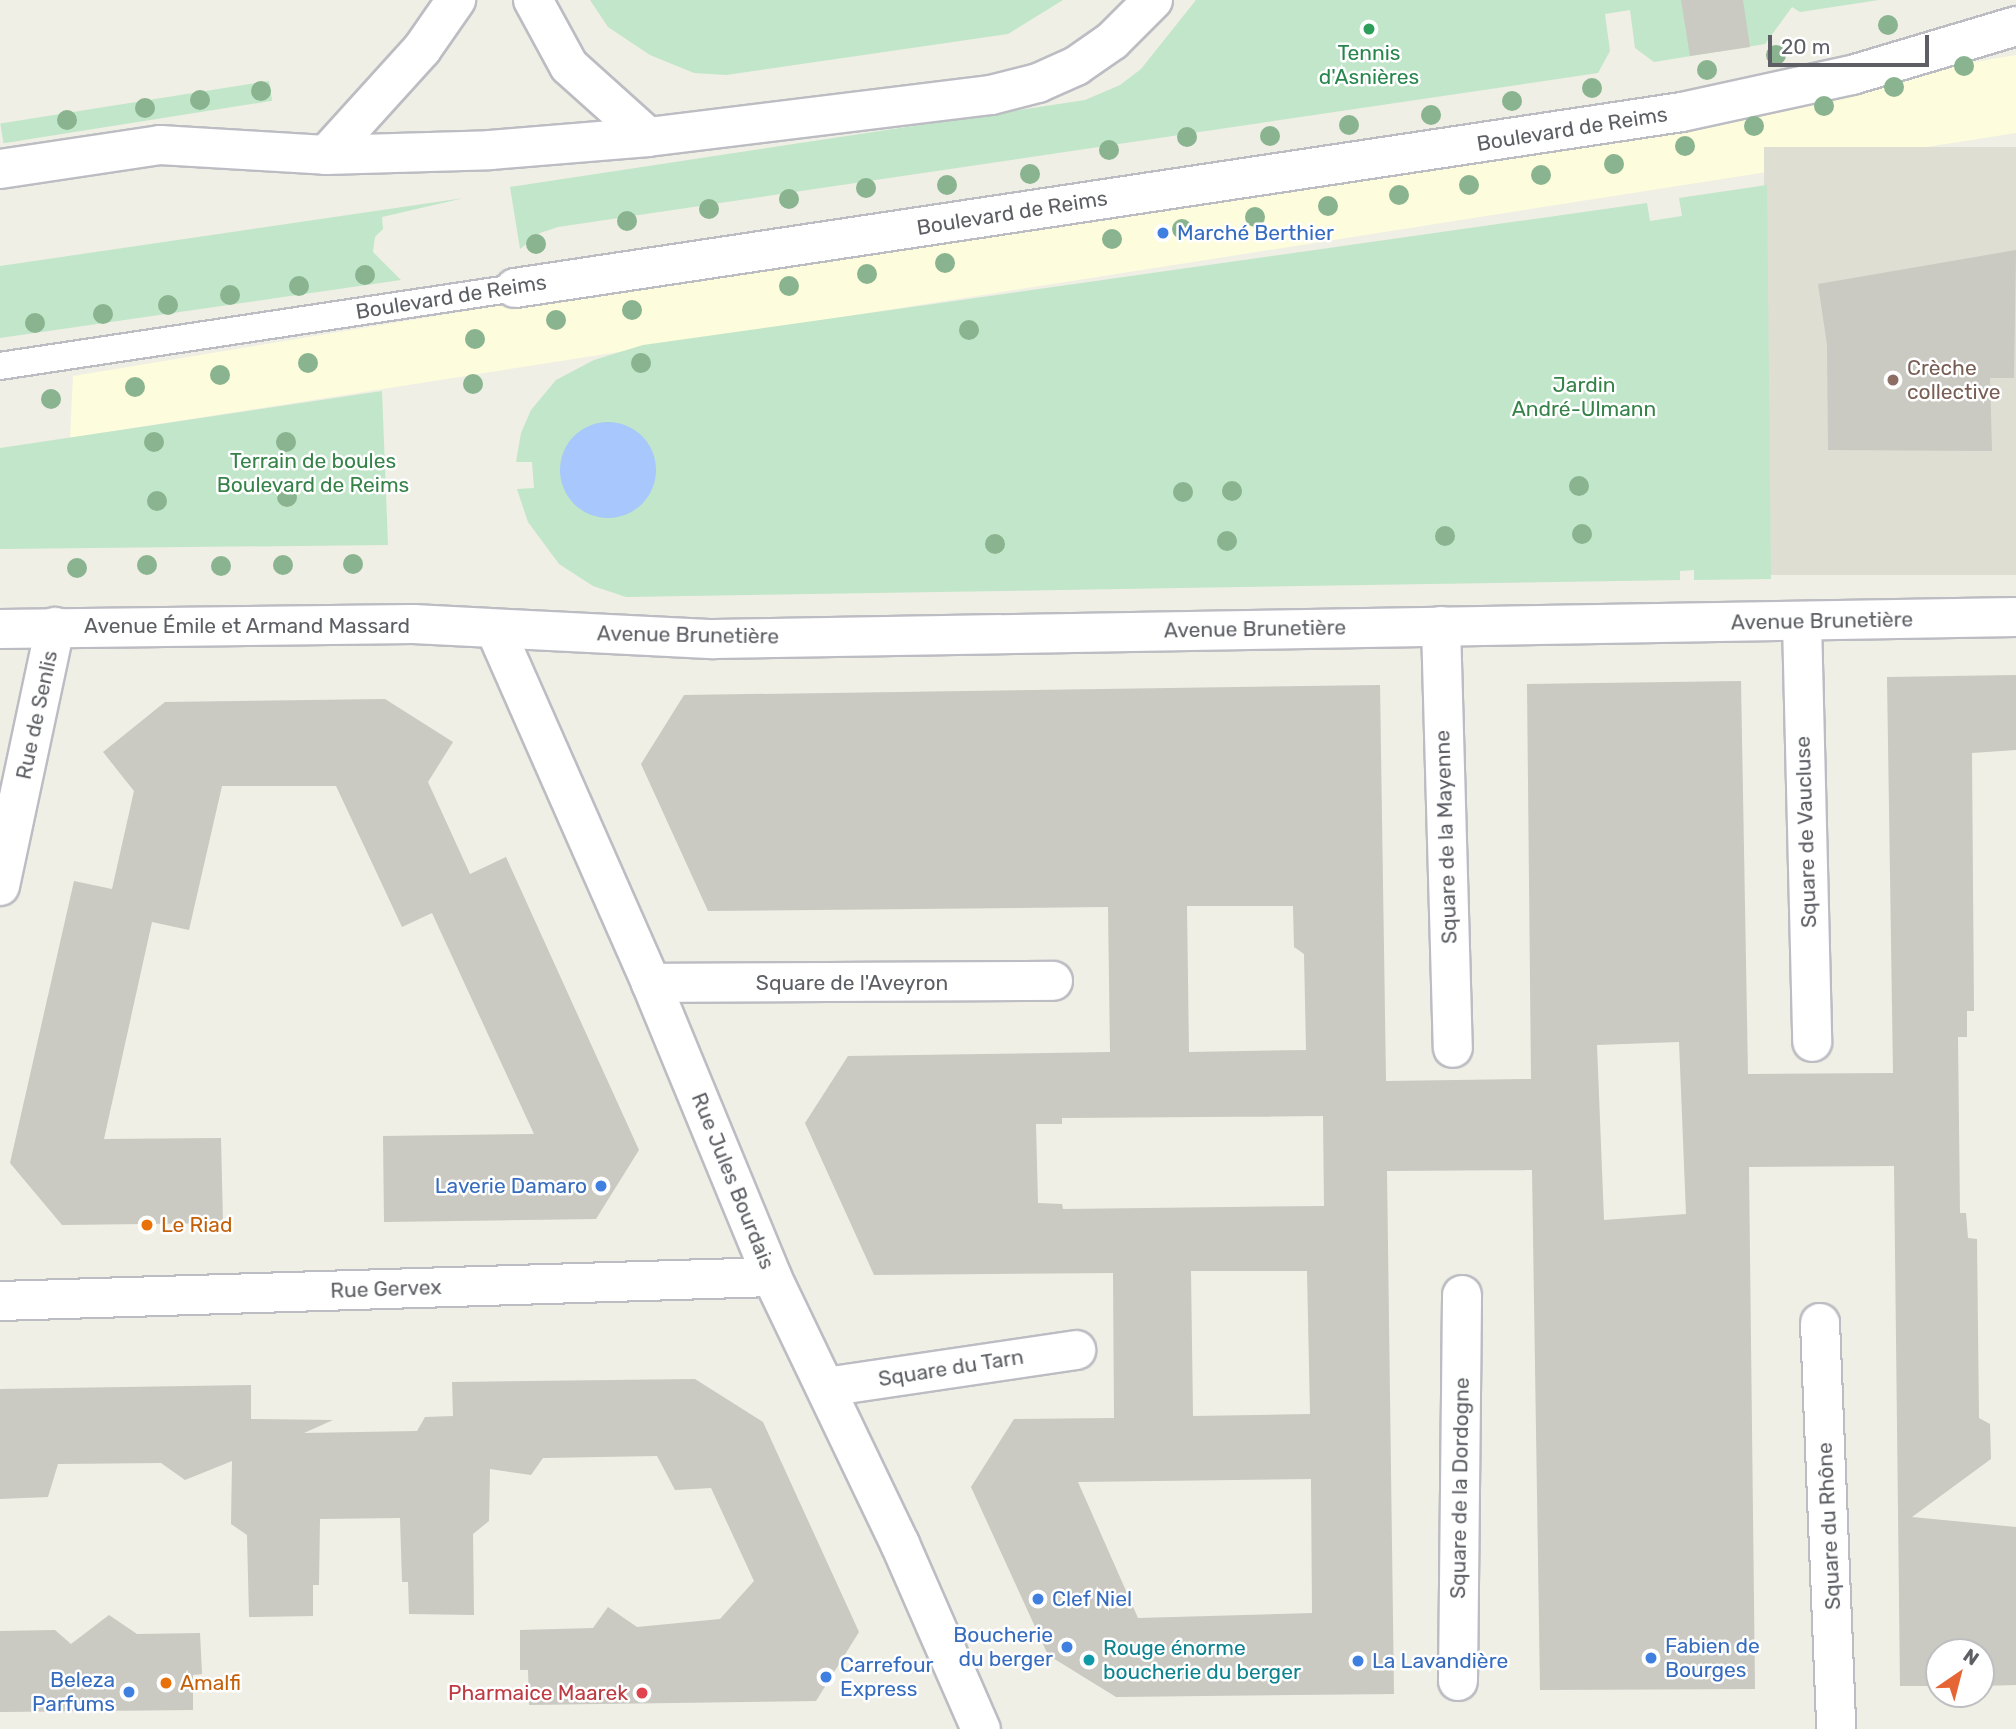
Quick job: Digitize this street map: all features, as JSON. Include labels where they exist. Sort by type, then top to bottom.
[{"type":"street","points":[[326,155],[422,50],[456,0]]},
{"type":"street","points":[[533,0],[569,66],[648,137]]},
{"type":"street","points":[[0,169],[160,145],[326,155],[464,151],[648,137],[1015,90],[1092,56],[1153,0]]},
{"type":"street","name":"Boulevard de Reims","points":[[514,288],[1682,112],[1852,75],[2016,26]]},
{"type":"street","name":"Avenue Brunetière","points":[[495,629],[714,639],[2016,617]]},
{"type":"street","name":"Square de Vaucluse","points":[[1802,622],[1812,1042]]},
{"type":"street","name":"Avenue Émile et Armand Massard","points":[[0,629],[413,624],[495,629]]},
{"type":"street","name":"Square de la Mayenne","points":[[1441,626],[1453,1048]]},
{"type":"street","name":"Rue de Senlis","points":[[0,886],[55,627]]},
{"type":"street","name":"Rue Jules Bourdais","points":[[495,629],[651,983],[772,1277],[826,1387],[981,1729]]},
{"type":"street","name":"Square de l'Aveyron","points":[[651,983],[1053,982]]},
{"type":"street","name":"Rue Gervex","points":[[0,1301],[772,1277]]},
{"type":"street","name":"Square de la Dordogne","points":[[1458,1681],[1462,1295]]},
{"type":"street","name":"Square du Rhône","points":[[1820,1323],[1836,1729]]},
{"type":"street","name":"Square du Tarn","points":[[826,1387],[1076,1350]]},
{"type":"lane","name":"Boulevard de Reims","points":[[0,366],[514,288]]},
{"type":"shaded area","name":"Marché Berthier","points":[[2016,55],[2016,133],[70,438],[73,376]]},
{"type":"shaded area","name":"Crèche collective","points":[[1764,147],[2016,147],[2016,575],[1764,575]]},
{"type":"green space","points":[[590,0],[1063,0],[1008,34],[726,75],[694,73],[650,55],[608,27]]},
{"type":"green space","points":[[1196,0],[1879,0],[1800,12],[1792,7],[1765,44],[1654,62],[1635,48],[1630,10],[1605,14],[1610,51],[1598,73],[558,227],[540,233],[520,249],[510,187],[1085,100],[1120,85],[1141,69]]},
{"type":"green space","points":[[269,81],[272,101],[3,143],[0,124]]},
{"type":"green space","name":"Jardin André-Ulmann","points":[[1767,185],[1771,579],[1694,580],[1694,570],[1680,571],[1680,580],[626,597],[593,586],[559,564],[528,522],[517,489],[534,488],[532,462],[516,462],[521,433],[531,410],[556,380],[594,360],[643,345],[1647,203],[1650,221],[1682,216],[1679,198]]},
{"type":"green space","points":[[464,198],[382,217],[383,229],[375,237],[373,252],[401,280],[0,338],[0,266]]},
{"type":"green space","name":"Terrain de boules Boulevard de Reims","points":[[382,391],[388,545],[0,549],[0,448]]},
{"type":"water","points":[[608,422],[626,426],[642,436],[652,452],[656,470],[652,488],[642,504],[626,514],[608,518],[590,514],[574,504],[564,488],[560,470],[564,452],[574,436],[590,426]]},
{"type":"building","points":[[1681,0],[1743,0],[1750,47],[1690,56]]},
{"type":"building","points":[[2016,250],[2014,378],[1990,378],[1992,451],[1828,450],[1827,345],[1818,284]]},
{"type":"building","points":[[2016,675],[2016,750],[1972,753],[1974,1011],[1967,1011],[1967,1037],[1958,1037],[1960,1213],[1966,1213],[1968,1238],[1977,1239],[1979,1418],[1990,1424],[1991,1459],[1912,1517],[2016,1527],[2016,1685],[1995,1686],[1995,1638],[1925,1638],[1925,1686],[1900,1686],[1894,1166],[1749,1167],[1755,1689],[1540,1690],[1532,1170],[1387,1171],[1394,1694],[1116,1697],[1048,1655],[971,1487],[1014,1419],[1114,1418],[1113,1273],[874,1275],[805,1123],[848,1056],[1110,1052],[1108,907],[708,911],[641,764],[684,695],[1380,685],[1386,1081],[1531,1079],[1527,684],[1741,681],[1748,1074],[1893,1073],[1887,677]],"holes":[[[1187,906],[1293,906],[1294,947],[1304,954],[1306,1050],[1189,1052]],[[1679,1042],[1686,1214],[1604,1220],[1597,1045]],[[1323,1116],[1324,1206],[1063,1209],[1062,1204],[1038,1203],[1036,1124],[1062,1124],[1062,1118]],[[1191,1271],[1307,1271],[1310,1414],[1193,1416]],[[1311,1479],[1312,1613],[1138,1618],[1078,1482]]]},
{"type":"building","points":[[385,699],[453,742],[428,782],[470,874],[506,857],[639,1150],[596,1219],[384,1222],[383,1136],[534,1134],[432,913],[402,927],[336,786],[222,786],[189,930],[152,922],[104,1139],[221,1138],[223,1223],[62,1225],[10,1163],[74,881],[112,889],[134,791],[103,752],[165,702]]},
{"type":"building","points":[[695,1379],[763,1422],[859,1632],[816,1701],[529,1705],[528,1670],[520,1670],[520,1630],[593,1628],[608,1607],[637,1627],[720,1619],[754,1581],[711,1488],[675,1490],[657,1456],[543,1458],[531,1475],[490,1469],[489,1521],[473,1534],[474,1615],[409,1614],[408,1582],[402,1582],[400,1518],[320,1519],[319,1585],[313,1585],[313,1616],[249,1617],[247,1535],[231,1524],[232,1461],[185,1480],[161,1463],[58,1464],[48,1497],[0,1499],[0,1389],[251,1385],[251,1419],[333,1420],[304,1433],[417,1431],[425,1417],[453,1416],[452,1382]]},
{"type":"building","points":[[109,1615],[137,1634],[200,1633],[202,1674],[193,1675],[193,1710],[0,1712],[0,1631],[55,1630],[71,1644]]},
{"type":"place","name":"Tennis d'Asnières","points":[[1369,29]]},
{"type":"place","name":"Marché Berthier","points":[[1163,233]]},
{"type":"place","name":"Crèche collective","points":[[1893,380]]},
{"type":"place","name":"Laverie Damaro","points":[[601,1186]]},
{"type":"place","name":"Le Riad","points":[[147,1225]]},
{"type":"place","name":"Clef Niel","points":[[1038,1599]]},
{"type":"place","name":"Boucherie du berger","points":[[1067,1647]]},
{"type":"place","name":"Fabien de Bourges","points":[[1651,1658]]},
{"type":"place","name":"Rouge énorme boucherie du berger","points":[[1089,1660]]},
{"type":"place","name":"La Lavandière","points":[[1358,1661]]},
{"type":"place","name":"Carrefour Express","points":[[826,1677]]},
{"type":"place","name":"Amalfi","points":[[166,1683]]},
{"type":"place","name":"Beleza Parfums","points":[[129,1692]]},
{"type":"place","name":"Pharmaice Maarek","points":[[642,1693]]}]
